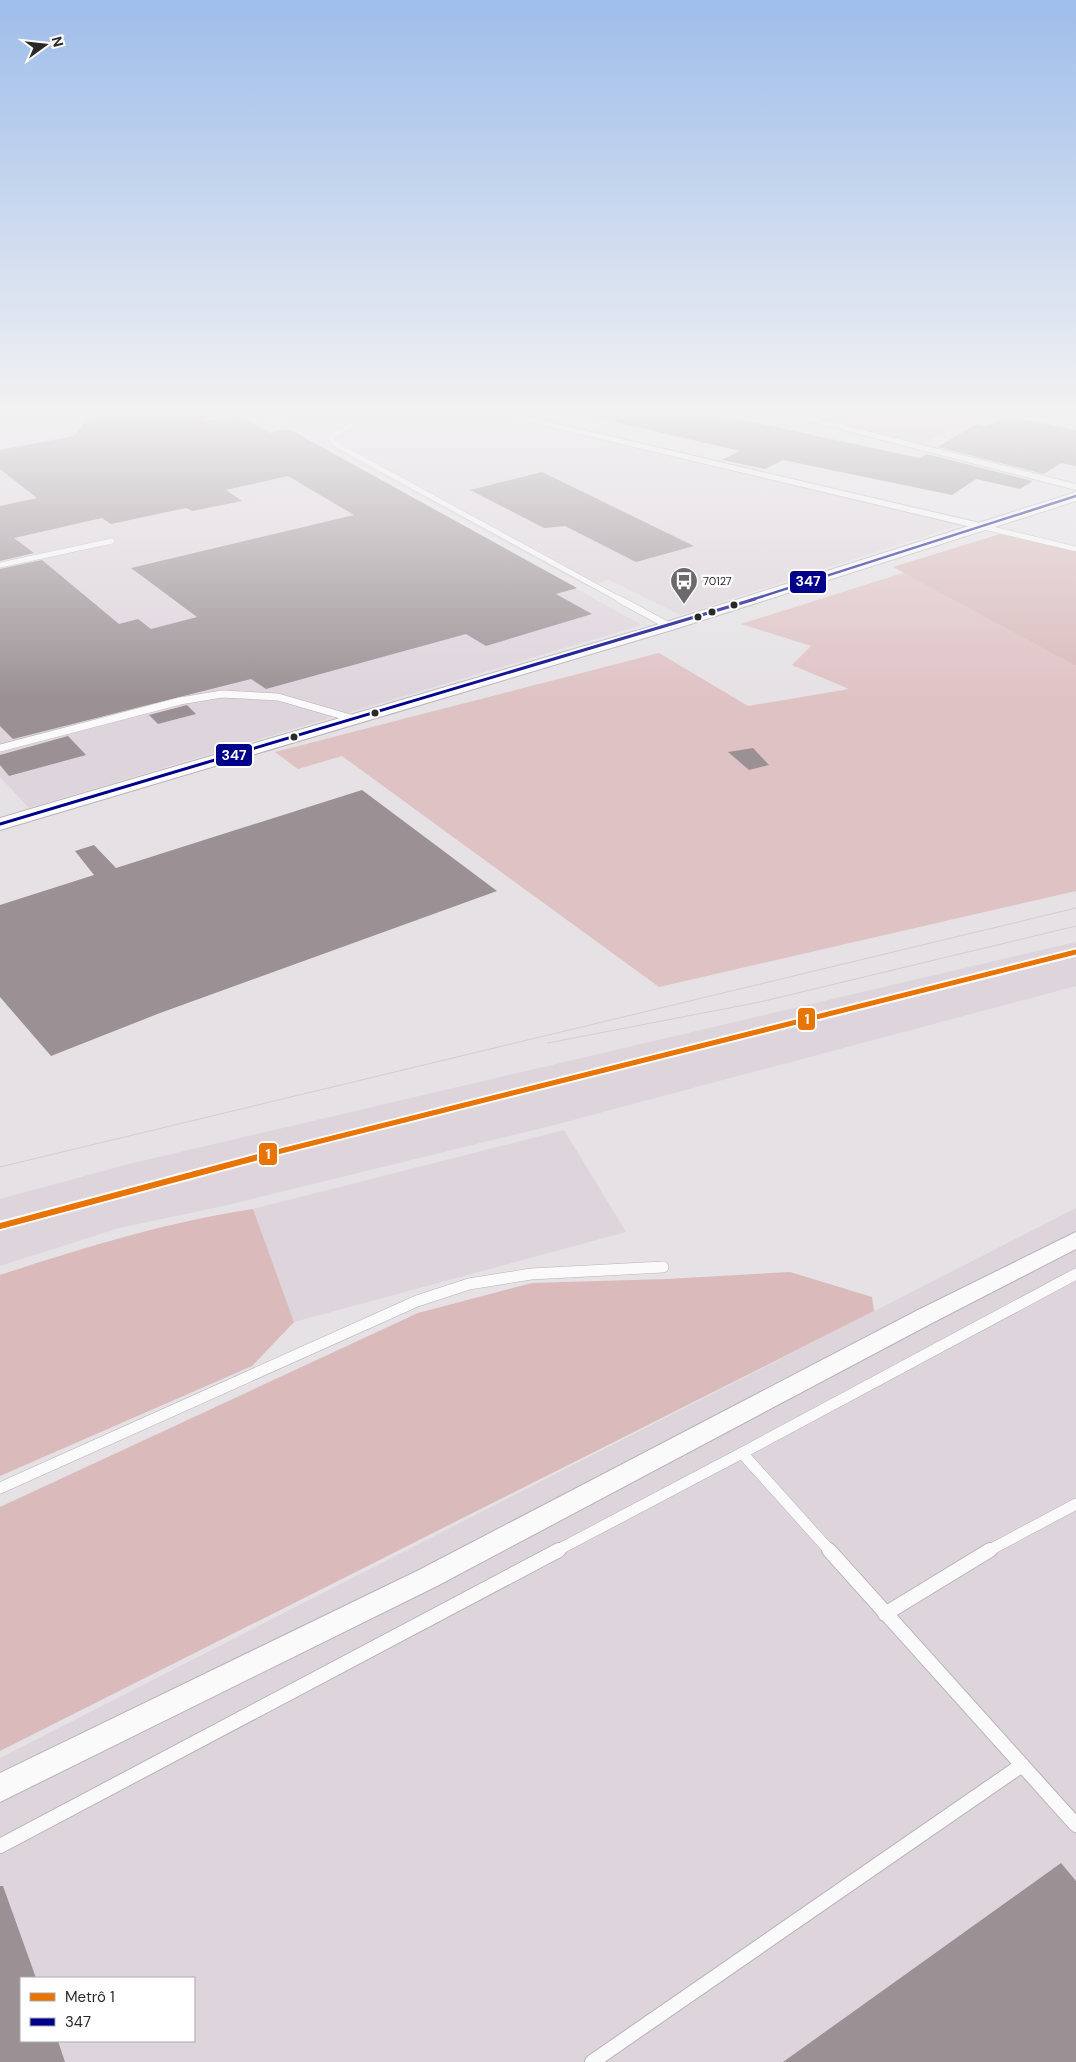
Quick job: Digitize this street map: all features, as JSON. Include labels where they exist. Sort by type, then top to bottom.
[{"type":"street","points":[[895,506],[984,527]]},
{"type":"street","points":[[0,824],[670,626],[1046,506]]},
{"type":"street","points":[[0,1788],[428,1578],[926,1316],[1076,1240]]},
{"type":"lane","points":[[450,506],[670,626]]},
{"type":"lane","points":[[984,527],[1076,549]]},
{"type":"lane","points":[[0,566],[112,540]]},
{"type":"lane","points":[[0,748],[17,746],[185,699],[216,694],[276,696],[309,704],[354,719]]},
{"type":"lane","points":[[0,1488],[417,1301],[460,1287],[531,1274],[663,1267]]},
{"type":"lane","points":[[0,1846],[742,1454],[1076,1274]]},
{"type":"lane","points":[[742,1454],[1076,1825]]},
{"type":"lane","points":[[885,1614],[974,1559],[1076,1504]]},
{"type":"lane","points":[[592,2062],[1022,1765]]},
{"type":"shaded area","points":[[0,506],[426,506],[642,625],[29,808],[0,777]]},
{"type":"shaded area","points":[[438,506],[893,506],[966,523],[681,615],[609,580],[586,586]]},
{"type":"shaded area","points":[[1000,534],[1076,551],[1076,666],[893,567]]},
{"type":"shaded area","points":[[909,571],[1076,666],[1076,891],[659,987],[342,756],[298,769],[275,752],[659,653],[748,706],[849,689],[792,665],[811,646],[741,624]]},
{"type":"shaded area","points":[[1076,942],[1076,986],[558,1124],[228,1205],[119,1228],[0,1266],[0,1199],[129,1164]]},
{"type":"shaded area","points":[[564,1130],[626,1232],[294,1322],[253,1209]]},
{"type":"shaded area","points":[[1076,1208],[1076,2062],[0,2062],[0,1758]]},
{"type":"shaded area","points":[[253,1209],[294,1322],[252,1366],[0,1476],[0,1275],[157,1228]]},
{"type":"shaded area","points":[[790,1272],[872,1297],[874,1311],[0,1751],[0,1507],[418,1313],[532,1283],[667,1279]]},
{"type":"building","points":[[0,506],[216,506],[192,511],[186,508],[111,524],[102,518],[14,538],[34,553],[0,561]]},
{"type":"building","points":[[339,506],[429,506],[577,588],[556,594],[592,614],[486,646],[466,634],[266,689],[251,679],[13,739],[0,726],[0,569],[42,560],[119,624],[138,619],[151,629],[197,617],[131,568],[354,515]]},
{"type":"building","points":[[502,506],[612,506],[694,546],[636,562],[565,526],[544,528]]},
{"type":"building","points":[[187,705],[196,714],[158,724],[149,715]]},
{"type":"building","points":[[68,736],[86,755],[9,776],[0,765],[0,755]]},
{"type":"building","points":[[753,748],[769,765],[749,770],[728,752]]},
{"type":"building","points":[[362,790],[497,891],[160,1013],[51,1056],[0,997],[0,905],[94,875],[75,851],[94,845],[116,868]]},
{"type":"building","points":[[1061,1863],[1076,1881],[1076,2062],[783,2062]]},
{"type":"building","points":[[0,1886],[3,1886],[36,1977],[20,1977],[20,2042],[58,2042],[65,2062],[0,2062]]},
{"type":"tram line","points":[[0,1167],[1076,908]]},
{"type":"tram line","points":[[548,1043],[760,1002],[1076,926]]},
{"type":"metro line","name":"1","points":[[0,1226],[328,1138],[1076,952]]},
{"type":"transit line","name":"347","points":[[0,824],[669,626],[1044,506]]},
{"type":"place","name":"70127","points":[[684,605]]}]
